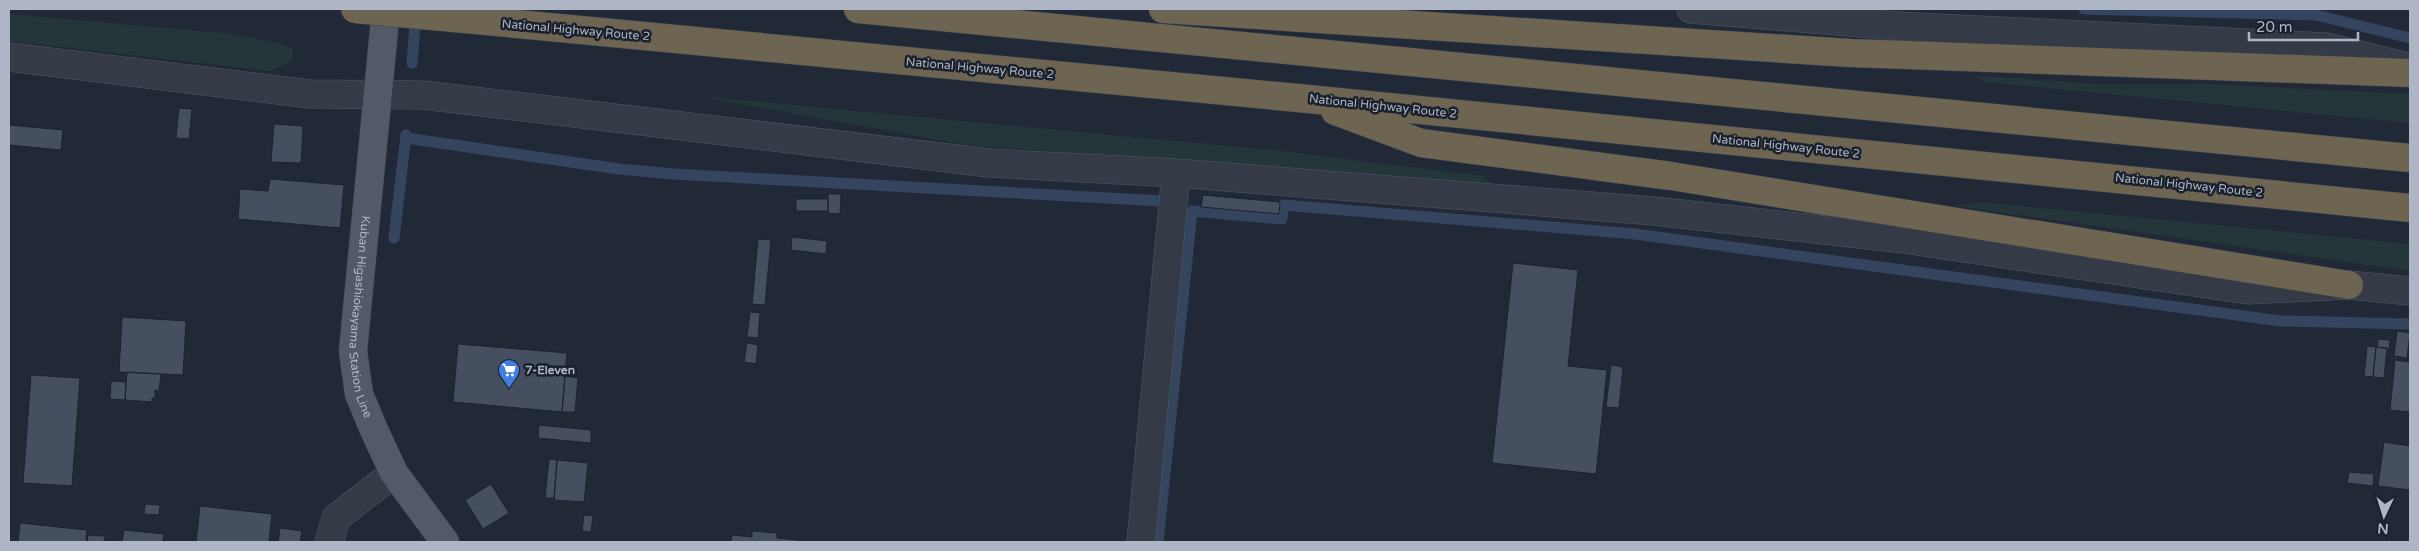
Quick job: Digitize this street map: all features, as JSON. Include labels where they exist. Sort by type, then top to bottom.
[{"type":"highway","name":"National Highway Route 2","points":[[355,9],[1298,98],[2410,208]]},
{"type":"highway","points":[[858,9],[2410,158]]},
{"type":"highway","points":[[1163,9],[1850,53],[2410,73]]},
{"type":"highway","points":[[1298,98],[1421,143],[1671,176],[2349,285]]},
{"type":"main road","name":"Kuban Higashiokayama Station Line","points":[[386,9],[353,351],[359,394],[394,473],[445,542]]},
{"type":"street","points":[[1691,9],[1897,26],[2327,47],[2410,67]]},
{"type":"street","points":[[9,57],[310,94],[423,95],[989,163],[1176,173],[1664,212],[1904,239],[2248,290],[2349,285],[2410,291]]},
{"type":"street","points":[[1141,542],[1176,173]]},
{"type":"street","points":[[329,542],[336,518],[394,473]]},
{"type":"shaded area","points":[[9,14],[224,33],[275,42],[293,49],[293,57],[287,64],[269,71],[9,41]]},
{"type":"shaded area","points":[[1972,75],[2096,84],[2206,84],[2410,94],[2410,123],[1984,82]]},
{"type":"shaded area","points":[[697,96],[1282,151],[1484,176],[1491,185],[966,145]]},
{"type":"shaded area","points":[[1981,202],[2410,244],[2410,271],[1956,206]]},
{"type":"building","points":[[179,108],[192,109],[189,139],[176,138]]},
{"type":"building","points":[[274,124],[303,126],[301,163],[271,162]]},
{"type":"building","points":[[9,125],[63,130],[61,150],[9,145]]},
{"type":"building","points":[[270,179],[344,185],[340,228],[238,219],[240,189],[268,191]]},
{"type":"building","points":[[828,194],[841,194],[840,214],[828,213]]},
{"type":"building","points":[[1203,195],[1280,202],[1279,214],[1201,207]]},
{"type":"building","points":[[796,199],[828,199],[828,211],[796,211]]},
{"type":"building","points":[[792,237],[827,241],[826,254],[791,250]]},
{"type":"building","points":[[758,239],[771,240],[765,305],[752,304]]},
{"type":"building","points":[[1513,263],[1578,270],[1568,366],[1607,370],[1596,474],[1492,463]]},
{"type":"building","points":[[750,312],[760,313],[758,338],[747,337]]},
{"type":"building","points":[[122,317],[186,321],[183,375],[119,372]]},
{"type":"building","points":[[2397,331],[2410,333],[2407,358],[2394,356]]},
{"type":"building","points":[[2378,339],[2390,340],[2389,349],[2377,347]]},
{"type":"building","points":[[747,343],[758,345],[756,364],[744,362]]},
{"type":"building","name":"7-Eleven","points":[[458,344],[567,353],[562,412],[453,402]]},
{"type":"building","points":[[2367,346],[2376,347],[2373,377],[2364,376]]},
{"type":"building","points":[[2376,347],[2387,348],[2384,378],[2373,377]]},
{"type":"building","points":[[2395,360],[2410,362],[2410,412],[2390,410]]},
{"type":"building","points":[[1611,365],[1623,367],[1619,408],[1606,407]]},
{"type":"building","points":[[127,372],[161,374],[159,391],[155,390],[155,398],[152,398],[152,402],[125,400]]},
{"type":"building","points":[[31,375],[80,378],[72,486],[23,483]]},
{"type":"building","points":[[565,376],[578,378],[575,412],[562,412]]},
{"type":"building","points":[[111,381],[126,382],[125,400],[110,399]]},
{"type":"building","points":[[539,425],[591,430],[591,443],[538,438]]},
{"type":"building","points":[[2384,442],[2410,446],[2410,490],[2378,486]]},
{"type":"building","points":[[549,459],[557,460],[554,498],[545,498]]},
{"type":"building","points":[[557,460],[588,463],[584,502],[554,500]]},
{"type":"building","points":[[2349,472],[2374,474],[2373,486],[2347,483]]},
{"type":"building","points":[[491,484],[509,513],[483,529],[465,500]]},
{"type":"building","points":[[145,504],[160,505],[159,515],[144,514]]},
{"type":"building","points":[[200,506],[272,514],[269,542],[196,542]]},
{"type":"building","points":[[584,515],[593,516],[591,532],[582,531]]},
{"type":"building","points":[[20,523],[87,530],[86,542],[18,542]]},
{"type":"building","points":[[280,528],[302,531],[300,542],[278,542]]},
{"type":"building","points":[[124,530],[164,534],[163,541],[177,542],[122,542]]},
{"type":"building","points":[[752,531],[777,533],[777,538],[797,540],[796,542],[731,542],[732,535],[752,537]]},
{"type":"building","points":[[88,535],[105,536],[104,542],[87,542]]},
{"type":"waterway","points":[[2084,9],[2316,15],[2410,38]]},
{"type":"waterway","points":[[412,63],[416,13]]},
{"type":"waterway","points":[[394,238],[406,135]]},
{"type":"waterway","points":[[406,138],[619,169],[674,174],[1162,201]]},
{"type":"waterway","points":[[1158,542],[1192,211],[1282,219],[1283,205],[1635,234],[2281,321],[2410,324]]},
{"type":"place","name":"7-Eleven","points":[[509,389]]}]
